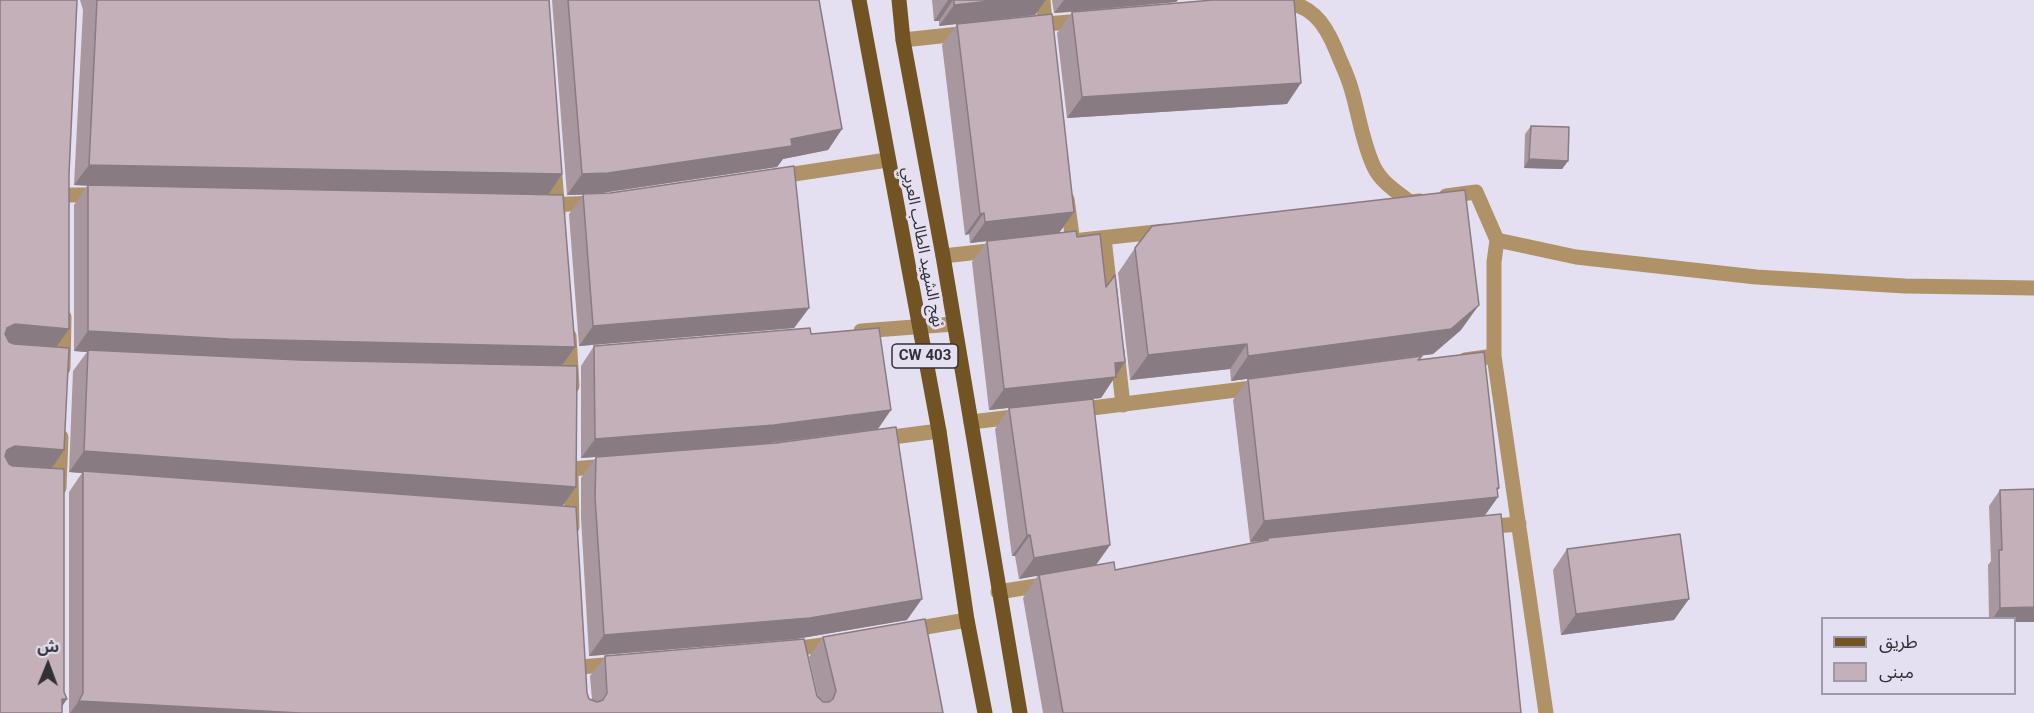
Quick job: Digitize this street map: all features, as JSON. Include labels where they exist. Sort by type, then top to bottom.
[{"type":"main road","name":"نهج الشهيد الطالب العربي","points":[[859,0],[939,431],[967,620],[985,713]]},
{"type":"main road","name":"نهج الشهيد الطالب العربي","points":[[898,0],[903,40],[943,256],[1020,713]]},
{"type":"street","points":[[1042,0],[1048,47]]},
{"type":"street","points":[[1262,4],[1285,2],[1307,9],[1323,23],[1345,68],[1365,142],[1375,169],[1388,184],[1410,202]]},
{"type":"street","points":[[1021,27],[1102,19]]},
{"type":"street","points":[[903,40],[986,31]]},
{"type":"street","points":[[553,148],[559,228]]},
{"type":"street","points":[[758,179],[887,160]]},
{"type":"street","points":[[1065,184],[1067,242],[1175,230]]},
{"type":"street","points":[[1386,205],[1476,192],[1497,240],[1494,262],[1494,356],[1546,713]]},
{"type":"street","points":[[64,195],[123,196]]},
{"type":"street","points":[[534,205],[605,202]]},
{"type":"street","points":[[1104,238],[1113,316]]},
{"type":"street","points":[[1497,240],[1576,257],[1756,277],[1905,286],[2034,288]]},
{"type":"street","points":[[943,256],[1014,248]]},
{"type":"street","points":[[63,385],[64,302]]},
{"type":"street","points":[[567,322],[576,356],[566,377],[572,400]]},
{"type":"street","points":[[849,332],[954,324]]},
{"type":"street","points":[[1116,338],[1123,405]]},
{"type":"street","points":[[1447,362],[1494,356]]},
{"type":"street","points":[[1065,411],[1274,385]]},
{"type":"street","points":[[971,422],[1041,414]]},
{"type":"street","points":[[59,504],[61,421]]},
{"type":"street","points":[[868,441],[939,431]]},
{"type":"street","points":[[573,541],[565,517],[571,463],[618,465]]},
{"type":"street","points":[[1473,528],[1519,524]]},
{"type":"street","points":[[998,592],[1066,581]]},
{"type":"street","points":[[899,632],[967,620]]},
{"type":"street","points":[[774,651],[798,655],[854,640]]},
{"type":"street","points":[[580,667],[626,663]]},
{"type":"building","points":[[0,0],[77,0],[69,174],[69,329],[15,324],[7,328],[5,334],[9,342],[14,344],[69,348],[64,450],[15,446],[7,450],[5,456],[9,464],[13,466],[64,469],[64,692],[67,699],[62,699],[62,713],[0,713]]},
{"type":"building","points":[[97,0],[549,0],[562,174],[89,165]]},
{"type":"building","points":[[568,0],[819,0],[842,129],[791,139],[792,146],[608,173],[582,174]]},
{"type":"building","points":[[954,0],[999,0],[954,5]]},
{"type":"building","points":[[1213,0],[1294,0],[1301,83],[1082,97],[1072,12]]},
{"type":"building","points":[[1052,14],[1074,212],[985,222],[984,213],[980,214],[957,24]]},
{"type":"building","points":[[1531,126],[1569,127],[1568,161],[1529,159]]},
{"type":"building","points":[[794,166],[809,308],[593,326],[583,194],[610,193]]},
{"type":"building","points":[[88,185],[563,195],[575,347],[229,339],[88,331]]},
{"type":"building","points":[[1465,190],[1479,305],[1451,329],[1248,356],[1247,344],[1148,355],[1135,248],[1152,226]]},
{"type":"building","points":[[1076,231],[1077,237],[1100,234],[1106,287],[1115,275],[1125,362],[1115,363],[1116,377],[1004,389],[987,241]]},
{"type":"building","points":[[810,328],[811,334],[879,328],[891,410],[774,425],[595,439],[594,346]]},
{"type":"building","points":[[88,350],[300,360],[577,366],[576,487],[84,451]]},
{"type":"building","points":[[1484,352],[1499,488],[1497,488],[1498,497],[1264,521],[1248,379],[1422,356],[1418,360]]},
{"type":"building","points":[[1093,399],[1110,545],[1034,558],[1030,535],[1027,535],[1009,408]]},
{"type":"building","points":[[896,427],[922,599],[810,618],[604,635],[595,497],[596,457],[776,443]]},
{"type":"building","points":[[83,471],[576,507],[589,699],[597,702],[603,700],[607,693],[605,656],[804,639],[817,696],[823,702],[829,702],[836,691],[823,637],[925,619],[943,713],[300,713],[79,701],[83,693]]},
{"type":"building","points":[[2034,489],[2034,607],[2000,608],[1999,550],[2002,550],[2000,490]]},
{"type":"building","points":[[1501,514],[1521,713],[1063,713],[1039,575],[1114,562],[1115,570],[1268,540],[1268,538]]},
{"type":"building","points":[[1680,534],[1689,599],[1576,614],[1567,549]]}]
